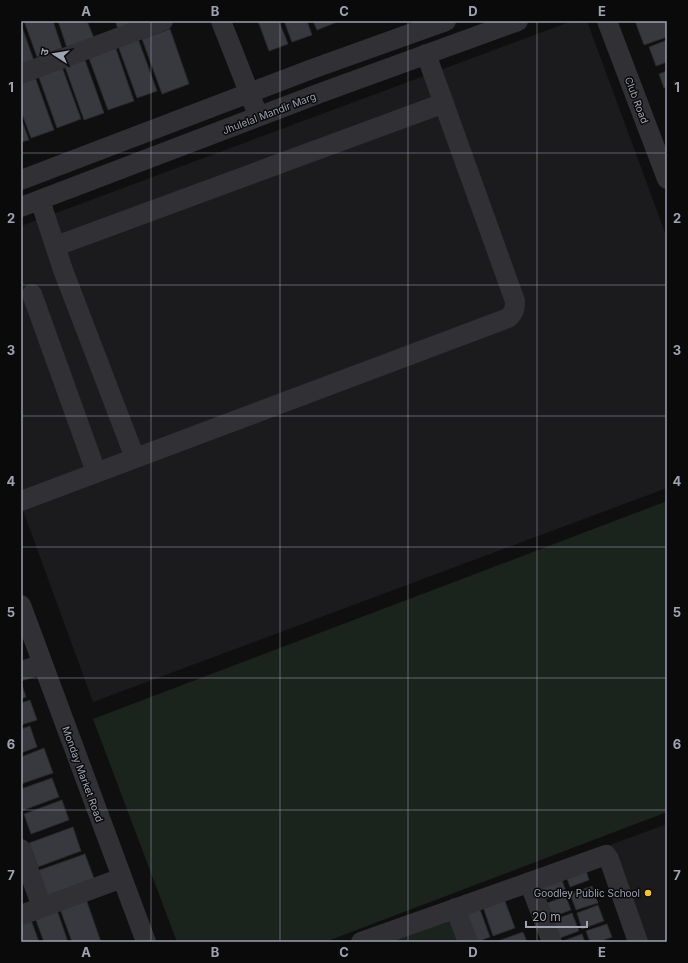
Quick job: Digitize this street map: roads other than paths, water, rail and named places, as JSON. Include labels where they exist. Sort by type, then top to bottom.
[{"type":"street","points":[[21,74],[163,21]]},
{"type":"street","points":[[221,21],[258,117]]},
{"type":"street","points":[[21,180],[249,93],[446,21]]},
{"type":"street","name":"Jhulelal Mandir Marg","points":[[21,208],[258,117],[518,21]]},
{"type":"street","name":"Club Road","points":[[607,21],[665,167]]},
{"type":"street","points":[[21,501],[508,318],[513,314],[515,301],[426,54]]},
{"type":"street","points":[[56,246],[444,103]]},
{"type":"street","points":[[40,200],[135,458]]},
{"type":"street","points":[[32,294],[96,472]]},
{"type":"street","name":"Monday Market Road","points":[[21,606],[146,942]]},
{"type":"street","points":[[21,671],[43,664]]},
{"type":"street","points":[[21,849],[42,907]]},
{"type":"street","points":[[361,942],[529,882],[604,856],[608,856],[638,942]]},
{"type":"street","points":[[21,915],[122,878]]},
{"type":"street","points":[[529,882],[552,942]]},
{"type":"street","points":[[456,908],[468,942]]},
{"type":"place","name":"Goodley Public School","points":[[648,893]]}]
